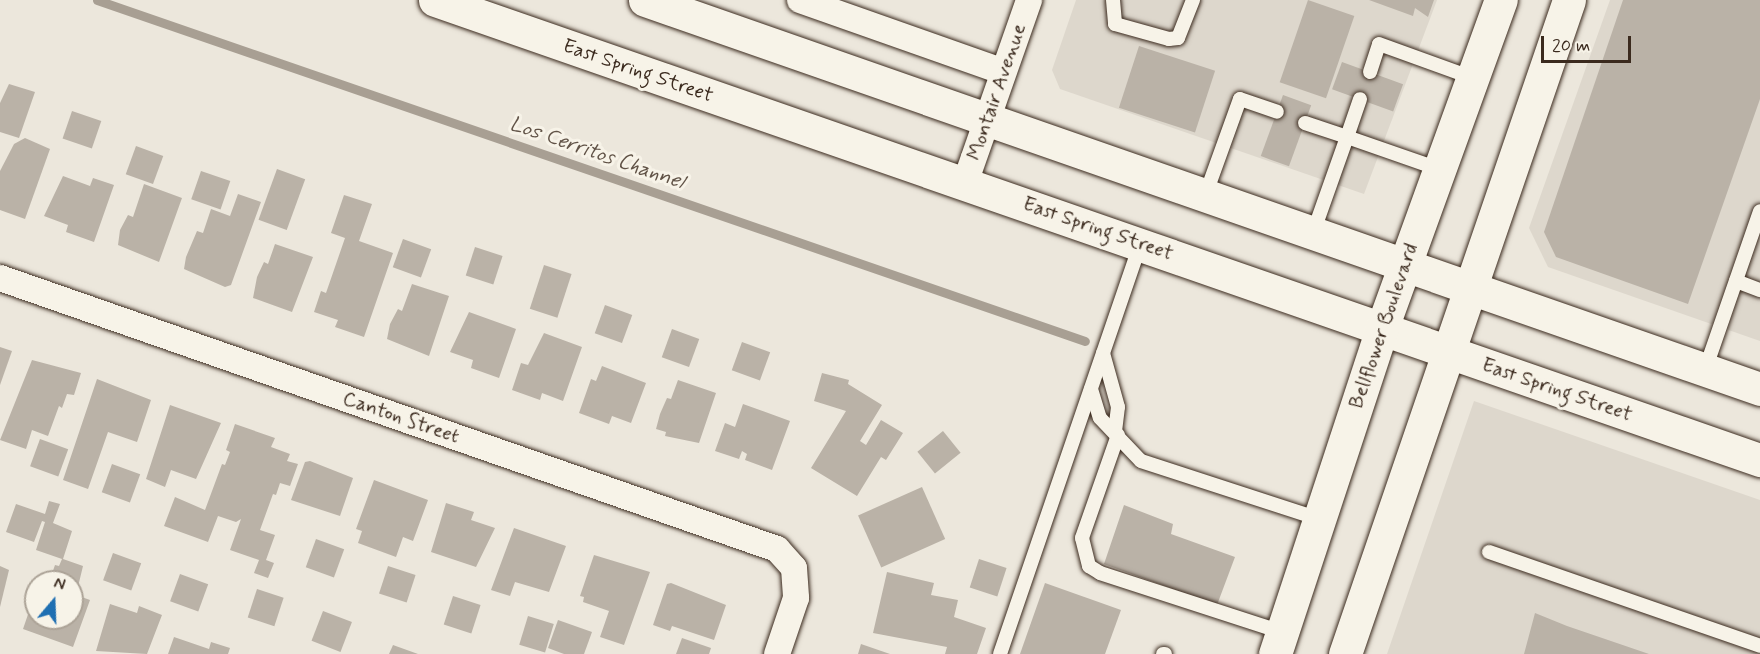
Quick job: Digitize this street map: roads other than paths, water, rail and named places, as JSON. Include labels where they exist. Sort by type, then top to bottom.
[{"type":"main road","name":"East Spring Street","points":[[435,0],[1760,460]]},
{"type":"main road","points":[[645,0],[1205,198],[1760,389]]},
{"type":"main road","name":"Bellflower Boulevard","points":[[1278,643],[1403,267],[1501,0]]},
{"type":"main road","points":[[1345,654],[1569,0]]},
{"type":"street","points":[[800,0],[1002,71]]},
{"type":"street","name":"Montair Avenue","points":[[965,183],[1002,71],[1029,0]]},
{"type":"street","name":"Canton Street","points":[[0,278],[777,549],[794,568],[796,598],[777,654]]},
{"type":"lane","points":[[1113,0],[1114,24],[1168,39],[1178,38],[1193,0]]},
{"type":"lane","points":[[1370,72],[1379,45],[1473,78]]},
{"type":"lane","points":[[1205,198],[1240,99],[1277,112]]},
{"type":"lane","points":[[1312,235],[1360,99]]},
{"type":"lane","points":[[1305,123],[1439,169]]},
{"type":"lane","points":[[1705,370],[1759,216]]},
{"type":"lane","points":[[1000,654],[1140,244]]},
{"type":"lane","points":[[1736,281],[1760,290]]},
{"type":"lane","points":[[1103,353],[1118,407],[1116,432],[1082,538],[1089,566],[1100,573],[1278,643]]},
{"type":"lane","points":[[1091,389],[1100,418],[1116,432],[1141,461],[1320,519]]},
{"type":"lane","points":[[1489,552],[1760,646]]},
{"type":"waterway","name":"Los Cerritos Channel","points":[[97,0],[1085,341]]}]
